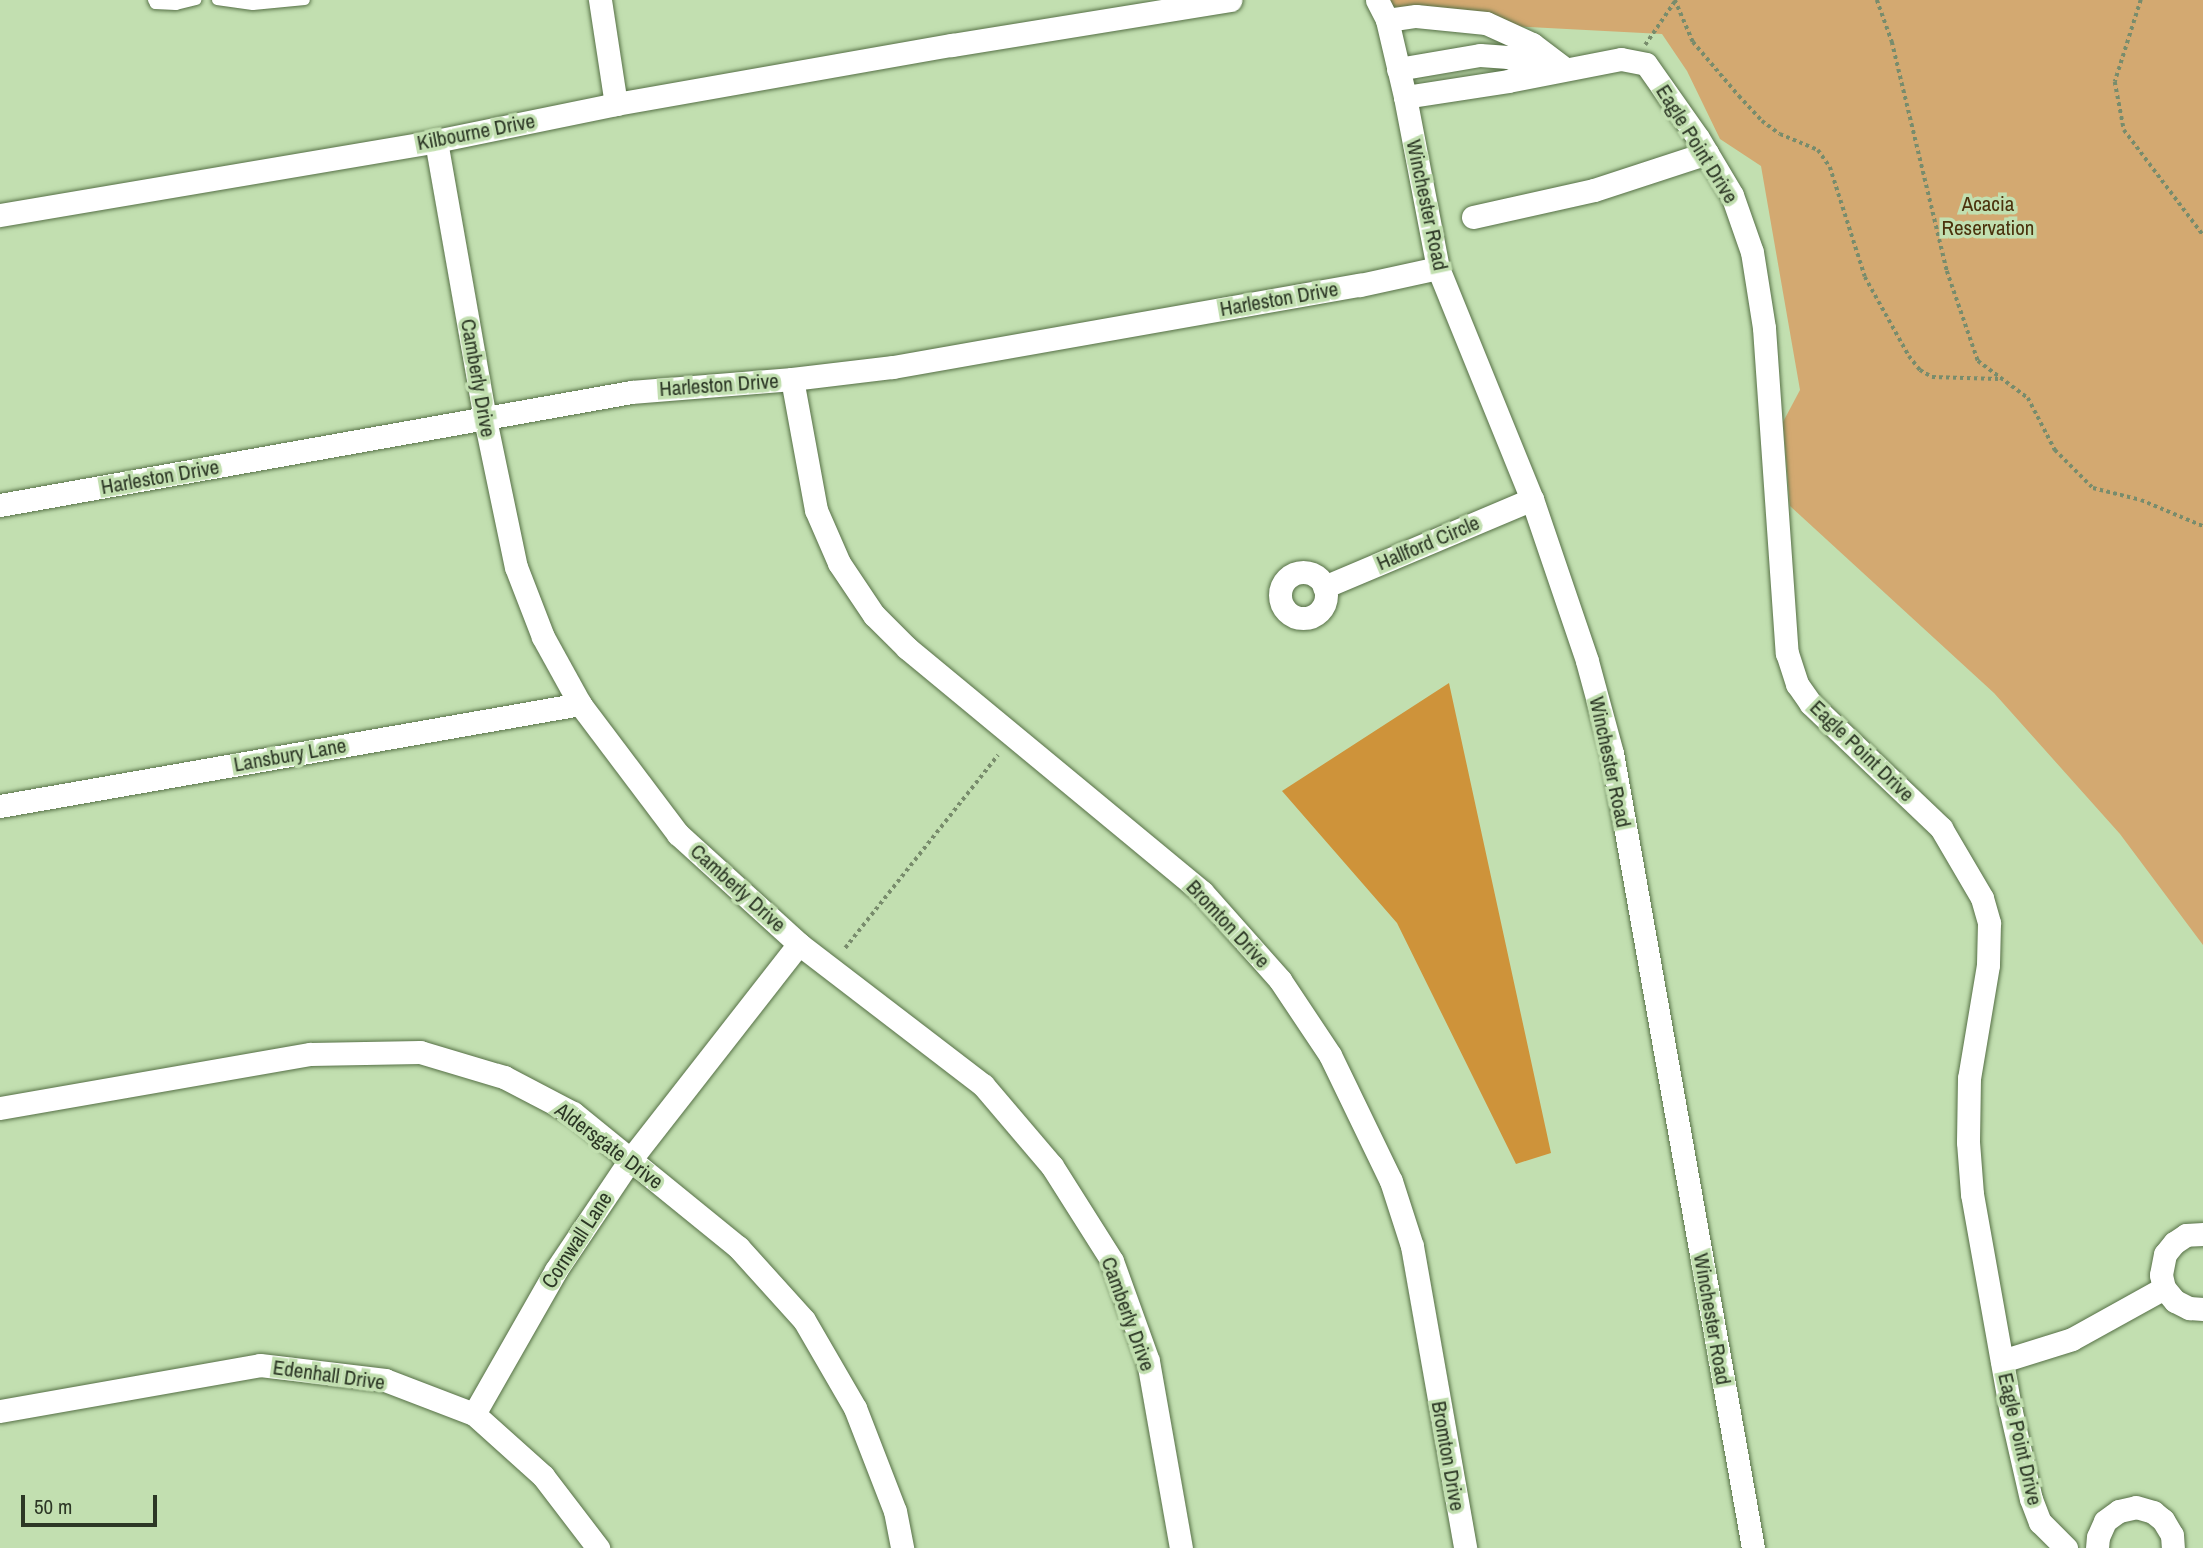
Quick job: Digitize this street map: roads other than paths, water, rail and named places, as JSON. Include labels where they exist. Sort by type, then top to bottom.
[{"type":"street","points":[[600,0],[616,104]]},
{"type":"street","name":"Kilbourne Drive","points":[[0,215],[436,141],[616,104],[952,45],[1230,0]]},
{"type":"street","points":[[1382,10],[1486,23],[1532,44],[1555,70]]},
{"type":"street","name":"Winchester Road","points":[[1382,10],[1405,97],[1438,268],[1532,499],[1587,661],[1612,753],[1753,1548]]},
{"type":"street","points":[[1398,69],[1480,55],[1508,57],[1555,70]]},
{"type":"street","name":"Eagle Point Drive","points":[[1555,70],[1621,59],[1646,64],[1707,153],[1732,195],[1752,252],[1767,352],[1787,653],[1797,684],[1811,704],[1941,828],[1982,898],[1989,923],[1988,965],[1969,1079],[1968,1142],[1972,1194],[2002,1361],[2034,1508],[2040,1522],[2066,1548]]},
{"type":"street","points":[[1405,97],[1508,81],[1555,70]]},
{"type":"street","name":"Camberly Drive","points":[[436,141],[485,419],[516,567],[543,637],[580,704],[678,834],[799,944],[984,1085],[1052,1166],[1112,1261],[1148,1360],[1181,1548]]},
{"type":"street","points":[[1473,217],[1594,190],[1707,153]]},
{"type":"street","name":"Harleston Drive","points":[[0,505],[631,392],[792,379],[893,367],[1360,285],[1438,268]]},
{"type":"street","name":"Bromton Drive","points":[[792,379],[816,510],[839,563],[874,615],[907,649],[1202,892],[1280,980],[1330,1055],[1391,1181],[1412,1246],[1465,1548]]},
{"type":"street","name":"Hallford Circle","points":[[1324,587],[1532,499]]},
{"type":"street","name":"Lansbury Lane","points":[[0,806],[580,704]]},
{"type":"street","name":"Cornwall Lane","points":[[474,1414],[556,1270],[630,1160],[799,944]]},
{"type":"street","name":"Aldersgate Drive","points":[[0,1108],[310,1054],[420,1052],[504,1077],[573,1113],[738,1247],[804,1320],[855,1408],[895,1511],[902,1548]]},
{"type":"street","points":[[2203,1234],[2186,1235],[2169,1248],[2161,1267],[2164,1288],[2179,1304],[2203,1309]]},
{"type":"street","name":"Eagle Point Drive","points":[[2002,1361],[2072,1339],[2164,1288]]},
{"type":"street","name":"Edenhall Drive","points":[[0,1411],[260,1365],[385,1380],[474,1414],[543,1476],[598,1548]]},
{"type":"street","points":[[2097,1548],[2099,1533],[2108,1518],[2123,1509],[2136,1507],[2153,1512],[2163,1520],[2172,1535],[2173,1548]]},
{"type":"lane","points":[[153,0],[155,4],[176,5],[196,0]]},
{"type":"lane","points":[[217,0],[253,5],[305,0]]},
{"type":"park label","name":"Acacia Reservation","points":[[1988,216]]}]
